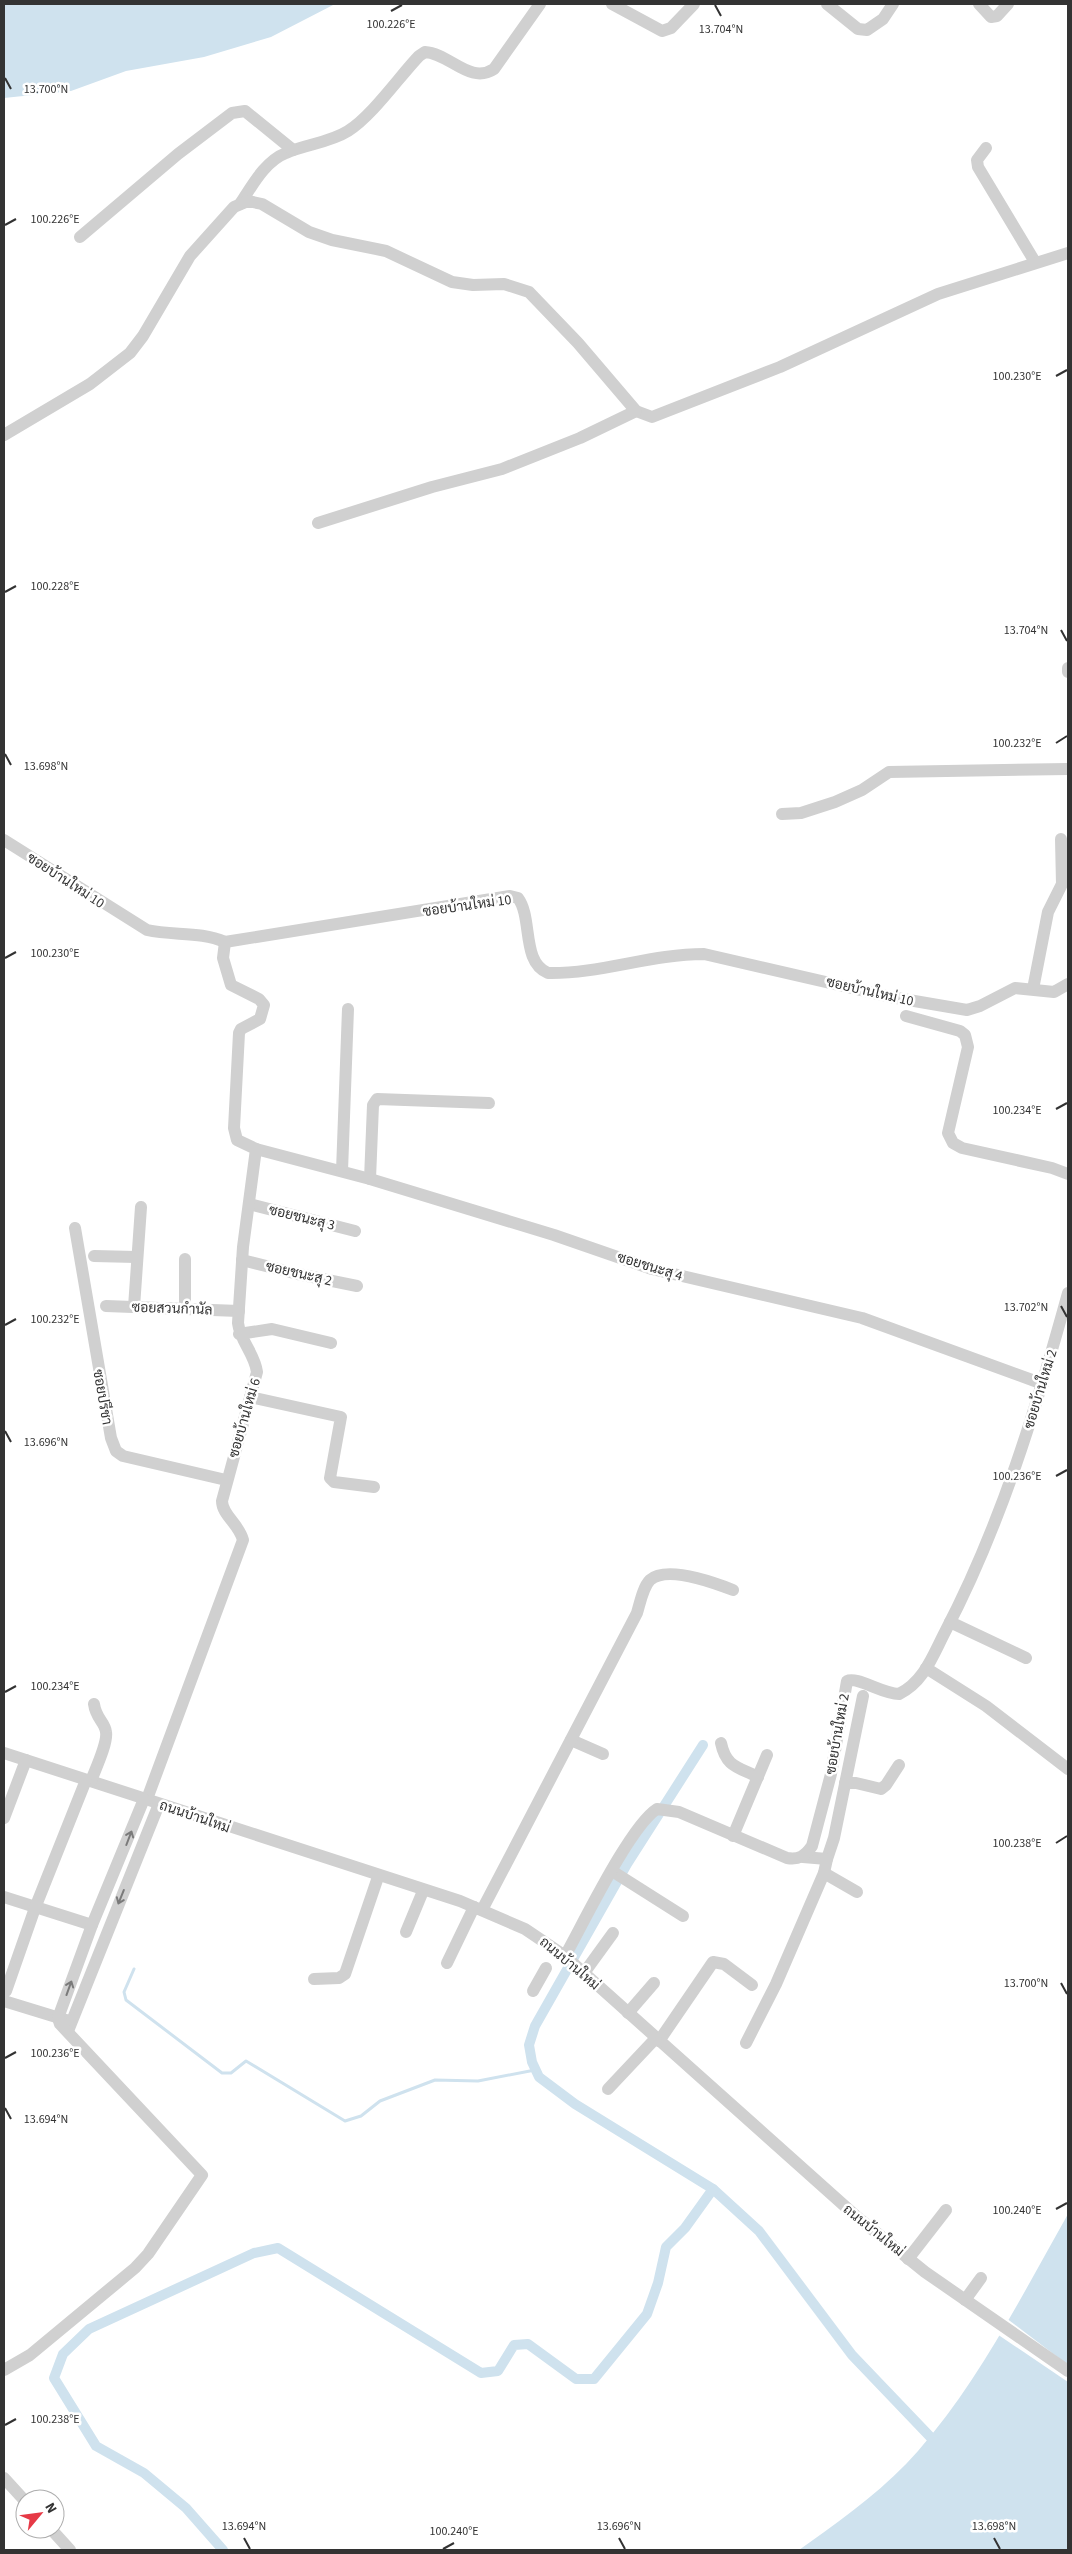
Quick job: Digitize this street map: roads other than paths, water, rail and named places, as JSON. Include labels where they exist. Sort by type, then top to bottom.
[{"type":"street","points":[[4,434],[90,384],[130,353],[143,336],[190,256],[240,204],[263,170],[276,159],[293,150],[333,139],[354,127],[419,56],[425,52],[437,55],[475,74],[488,72],[498,65],[540,4]]},
{"type":"street","points":[[612,4],[662,31],[671,28],[694,4]]},
{"type":"street","points":[[827,4],[858,29],[867,30],[883,19],[893,4]]},
{"type":"street","points":[[979,4],[991,17],[997,16],[1008,4]]},
{"type":"street","points":[[80,238],[178,154],[232,113],[245,111],[293,150]]},
{"type":"street","points":[[986,148],[977,160],[978,167],[1035,262]]},
{"type":"street","points":[[240,204],[255,202],[309,232],[332,240],[386,251],[452,282],[473,285],[504,284],[529,292],[578,344],[636,411],[646,416],[659,416],[780,367],[938,294],[1068,253]]},
{"type":"street","points":[[318,523],[432,487],[502,469],[580,438],[636,411]]},
{"type":"street","points":[[782,814],[801,813],[835,802],[862,790],[888,772],[1068,769]]},
{"type":"street","points":[[1033,989],[1048,912],[1062,884],[1061,839]]},
{"type":"street","name":"ซอยบ้านใหม่ 10","points":[[4,840],[147,930],[170,934],[211,936],[225,942],[510,896],[518,898],[524,906],[528,937],[536,964],[540,970],[548,973],[626,964],[686,954],[704,954],[891,997],[967,1010],[980,1006],[1007,990],[1015,988],[1054,992],[1068,984]]},
{"type":"street","points":[[225,942],[223,958],[231,985],[259,999],[264,1005],[260,1019],[241,1030],[237,1057],[236,1137],[256,1149]]},
{"type":"street","points":[[342,1171],[348,1009]]},
{"type":"street","points":[[906,1016],[960,1031],[965,1035],[968,1047],[948,1133],[953,1143],[962,1148],[1052,1168],[1068,1174]]},
{"type":"street","points":[[370,1179],[374,1105],[377,1100],[489,1103]]},
{"type":"street","name":"ซอยชนะสุ 4","points":[[256,1149],[370,1179],[554,1235],[652,1269],[862,1318],[1043,1384]]},
{"type":"street","name":"ซอยบ้านใหม่ 6","points":[[58,2018],[92,1925],[145,1799],[220,1597],[242,1546],[241,1531],[222,1506],[226,1480],[257,1372],[256,1365],[239,1334],[242,1260],[256,1149]]},
{"type":"street","name":"ซอยชนะสุ 3","points":[[249,1204],[355,1231]]},
{"type":"street","points":[[134,1307],[140,1207]]},
{"type":"street","name":"ซอยปรีชา","points":[[75,1228],[111,1438],[116,1451],[123,1456],[226,1480]]},
{"type":"street","points":[[94,1256],[136,1257]]},
{"type":"street","points":[[185,1259],[185,1309]]},
{"type":"street","name":"ซอยชนะสุ 2","points":[[242,1260],[357,1286]]},
{"type":"street","name":"ซอยบ้านใหม่ 2","points":[[803,1857],[812,1846],[830,1774],[847,1681],[851,1679],[860,1681],[882,1692],[904,1691],[926,1668],[950,1622],[1000,1510],[1043,1384],[1068,1293]]},
{"type":"street","name":"ซอยสวนกำนัล","points":[[106,1306],[239,1311]]},
{"type":"street","points":[[239,1334],[277,1330],[331,1343]]},
{"type":"street","points":[[250,1397],[341,1417],[330,1478],[334,1482],[374,1487]]},
{"type":"street","points":[[447,1963],[571,1740],[637,1613],[647,1584],[652,1579],[665,1576],[697,1577],[734,1590]]},
{"type":"street","points":[[950,1622],[1026,1658]]},
{"type":"street","points":[[926,1668],[986,1706],[1068,1769]]},
{"type":"street","points":[[746,2043],[776,1984],[824,1873],[834,1838],[863,1696]]},
{"type":"street","points":[[4,2370],[30,2355],[136,2268],[148,2254],[202,2175],[92,2060],[71,2026],[58,2018],[5,1996],[35,1908],[106,1736],[104,1725],[95,1714],[94,1704]]},
{"type":"street","points":[[571,1740],[603,1754]]},
{"type":"street","points":[[721,1743],[724,1758],[728,1763],[758,1777]]},
{"type":"street","name":"ถนนบ้านใหม่","points":[[4,1753],[378,1877],[478,1908],[525,1929],[561,1953],[584,1973],[856,2217],[965,2300],[1068,2371]]},
{"type":"street","points":[[733,1836],[767,1755]]},
{"type":"street","points":[[4,1818],[26,1760]]},
{"type":"street","points":[[845,1784],[856,1783],[881,1789],[886,1785],[899,1765]]},
{"type":"street","points":[[71,2026],[101,1946],[159,1804]]},
{"type":"street","points":[[533,1991],[548,1965],[561,1953],[646,1818],[657,1809],[679,1812],[787,1858],[827,1858]]},
{"type":"street","points":[[612,1871],[683,1916]]},
{"type":"street","points":[[824,1873],[856,1892]]},
{"type":"street","points":[[314,1980],[339,1978],[344,1974],[378,1877]]},
{"type":"street","points":[[406,1932],[423,1891]]},
{"type":"street","points":[[4,1897],[92,1925]]},
{"type":"street","points":[[584,1973],[613,1933]]},
{"type":"street","points":[[608,2090],[657,2040],[713,1962],[724,1964],[752,1985]]},
{"type":"street","points":[[628,2013],[654,1983]]},
{"type":"street","points":[[908,2258],[946,2210]]},
{"type":"street","points":[[965,2300],[981,2278]]},
{"type":"street","points":[[4,2478],[15,2490]]},
{"type":"street","points":[[60,2539],[70,2550]]},
{"type":"water","points":[[4,4],[335,4],[271,37],[204,57],[126,71],[71,91],[4,98]]},
{"type":"water","points":[[1068,2214],[1068,2550],[799,2550],[862,2504],[891,2479],[918,2451],[940,2424],[981,2366]]},
{"type":"waterway","points":[[703,1745],[627,1864],[535,2026],[529,2045],[532,2062],[539,2077],[575,2104],[713,2189],[759,2231],[852,2355],[939,2446]]},
{"type":"waterway","points":[[134,1969],[124,1992],[126,2000],[222,2073],[231,2073],[246,2061],[345,2121],[361,2116],[380,2101],[435,2080],[478,2081],[535,2070]]},
{"type":"waterway","points":[[223,2550],[186,2508],[144,2473],[96,2446],[54,2378],[63,2354],[89,2329],[254,2253],[278,2248],[481,2373],[498,2371],[514,2345],[528,2344],[576,2379],[594,2379],[647,2314],[658,2283],[666,2247],[685,2228],[713,2189]]}]
